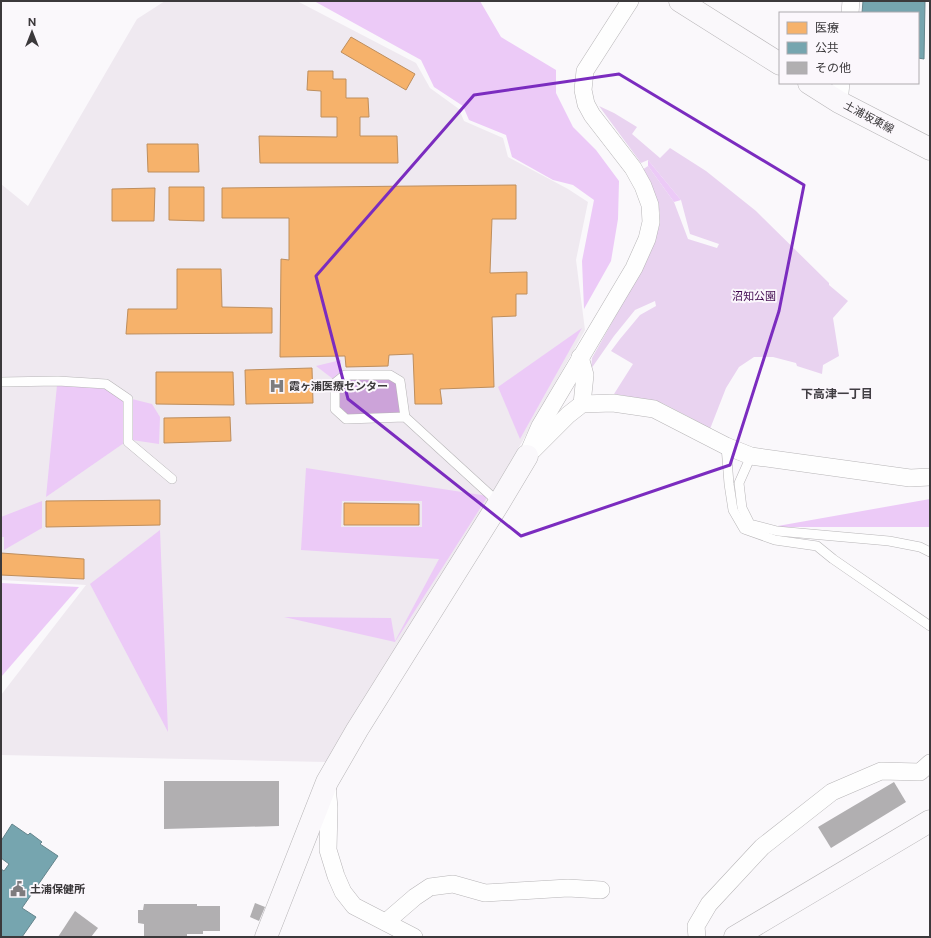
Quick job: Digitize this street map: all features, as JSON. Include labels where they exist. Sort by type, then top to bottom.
[{"type":"street","points":[[266,937],[327,782],[357,730],[499,503],[526,456],[540,426],[634,268],[647,239],[651,222],[650,205],[643,186],[633,168],[592,116],[586,104],[583,90],[586,71],[630,1]]},
{"type":"street","points":[[680,1],[779,63]]},
{"type":"street","points":[[850,12],[851,1]]},
{"type":"street","name":"土浦坂東線","points":[[812,84],[840,92],[930,149]]},
{"type":"street","points":[[580,357],[585,375],[582,404]]},
{"type":"street","points":[[526,456],[568,415],[582,404],[613,403],[654,409],[726,446],[752,456],[910,478],[930,477]]},
{"type":"street","points":[[698,937],[696,926],[709,904],[762,847],[832,792],[881,771],[920,772],[930,763]]},
{"type":"street","points":[[327,782],[329,808],[328,850],[336,876],[343,892],[354,906],[414,937]]},
{"type":"street","points":[[735,937],[930,821]]},
{"type":"street","points":[[386,922],[415,897],[430,887],[453,884],[485,893],[568,888],[601,890]]},
{"type":"lane","points":[[405,417],[346,419],[335,408],[335,383],[345,375],[390,375],[400,381],[405,417],[499,503]]},
{"type":"lane","points":[[1,382],[58,381],[106,384],[128,399],[128,442],[172,479]]},
{"type":"lane","points":[[726,446],[733,510],[744,529],[775,540],[817,546],[930,626]]},
{"type":"lane","points":[[752,456],[739,483],[742,508],[750,524],[777,531],[889,541],[920,547],[930,552]]},
{"type":"highlighted area","points":[[619,74],[804,185],[779,311],[730,465],[521,536],[348,399],[316,276],[474,95]]},
{"type":"shaded area","name":"霞ヶ浦医療センター","points":[[165,1],[297,1],[416,63],[430,88],[459,109],[464,121],[503,138],[508,157],[568,189],[588,202],[576,260],[585,330],[522,442],[463,542],[399,642],[326,762],[1,755],[1,695],[86,585],[1,580],[1,184],[28,206],[137,19]]},
{"type":"shaded area","points":[[314,1],[480,1],[501,37],[556,70],[556,93],[573,127],[596,150],[619,181],[618,219],[611,261],[584,309],[582,261],[594,200],[573,185],[553,180],[512,157],[506,135],[469,120],[463,106],[434,87],[421,60]]},
{"type":"shaded area","points":[[648,160],[681,200],[674,202],[648,166]]},
{"type":"shaded area","points":[[582,328],[520,439],[498,387]]},
{"type":"shaded area","points":[[341,360],[341,371],[333,379],[316,366]]},
{"type":"shaded area","points":[[347,379],[389,379],[397,383],[402,415],[348,415],[339,407],[339,385]]},
{"type":"shaded area","points":[[57,385],[105,388],[125,402],[124,443],[46,497]]},
{"type":"shaded area","points":[[132,399],[152,404],[160,417],[159,444],[132,440]]},
{"type":"shaded area","points":[[306,468],[488,496],[395,642],[284,617],[391,618],[395,641],[439,559],[301,550]],"holes":[[[342,501],[422,501],[422,527],[341,527]]]},
{"type":"shaded area","points":[[930,499],[930,527],[772,527]]},
{"type":"shaded area","points":[[42,501],[42,528],[4,550],[4,537],[1,537],[1,517]]},
{"type":"shaded area","points":[[160,530],[168,732],[90,584]]},
{"type":"shaded area","points":[[1,583],[79,587],[1,677]]},
{"type":"green space","name":"沼知公園","points":[[599,106],[637,127],[632,134],[660,158],[670,148],[706,171],[756,211],[829,283],[829,285],[848,301],[833,318],[839,356],[823,365],[822,374],[797,366],[796,363],[773,357],[754,357],[739,367],[726,388],[710,429],[662,403],[614,394],[633,364],[611,351],[640,315],[656,306],[655,301],[635,310],[614,336],[591,369],[592,358],[652,247],[659,227],[660,213],[653,190],[642,170],[648,166],[674,202],[688,239],[717,248],[719,244],[690,234],[681,200],[648,160],[641,163]]},
{"type":"building: 医療","points":[[351,37],[415,74],[406,90],[341,52]]},
{"type":"building: 医療","points":[[308,71],[333,71],[333,79],[346,79],[346,98],[368,98],[369,117],[360,117],[360,136],[397,136],[398,163],[260,163],[259,136],[337,137],[337,117],[321,117],[321,91],[307,90]]},
{"type":"building: 医療","points":[[147,144],[198,144],[199,172],[148,172]]},
{"type":"building: 医療","points":[[516,185],[516,219],[492,219],[490,273],[527,272],[527,294],[516,294],[516,316],[492,317],[494,387],[440,389],[442,404],[415,404],[413,354],[389,355],[388,366],[346,367],[345,356],[280,357],[281,259],[289,260],[289,218],[222,218],[222,188]]},
{"type":"building: 医療","points":[[169,187],[204,187],[204,221],[169,220]]},
{"type":"building: 医療","points":[[155,188],[154,221],[112,221],[112,189]]},
{"type":"building: 医療","points":[[177,269],[221,269],[222,307],[272,308],[272,333],[126,334],[128,309],[177,309]]},
{"type":"building: 医療","points":[[312,368],[313,403],[246,404],[245,370]]},
{"type":"building: 医療","points":[[156,372],[233,372],[234,405],[156,404]]},
{"type":"building: 医療","points":[[230,417],[231,441],[164,443],[164,418]]},
{"type":"building: 医療","points":[[160,500],[160,525],[46,527],[46,501]]},
{"type":"building: 医療","points":[[344,503],[419,504],[419,525],[344,525]]},
{"type":"building: 医療","points":[[1,553],[84,559],[84,579],[1,575]]},
{"type":"building: 公共","points":[[863,1],[925,1],[924,59],[919,58],[919,12],[862,12]]},
{"type":"building: 公共","name":"土浦保健所","points":[[12,824],[28,835],[30,833],[42,842],[40,844],[58,856],[22,908],[36,917],[22,937],[1,937],[1,869],[4,871],[9,864],[1,858],[1,841]]},
{"type":"building: その他","points":[[164,781],[279,781],[279,826],[164,829]]},
{"type":"building: その他","points":[[894,782],[906,802],[831,848],[818,827]]},
{"type":"building: その他","points":[[255,903],[265,907],[259,921],[250,917]]},
{"type":"building: その他","points":[[144,904],[197,904],[197,906],[220,906],[220,931],[203,931],[203,934],[187,934],[187,937],[144,937],[144,924],[138,923],[138,910],[143,910]]},
{"type":"building: その他","points":[[75,911],[98,928],[91,937],[58,937]]},
{"type":"place","name":"霞ヶ浦医療センター","points":[[277,386]]},
{"type":"place","name":"土浦保健所","points":[[18,889]]},
{"type":"district","name":"下高津一丁目","points":[[837,394]]}]
